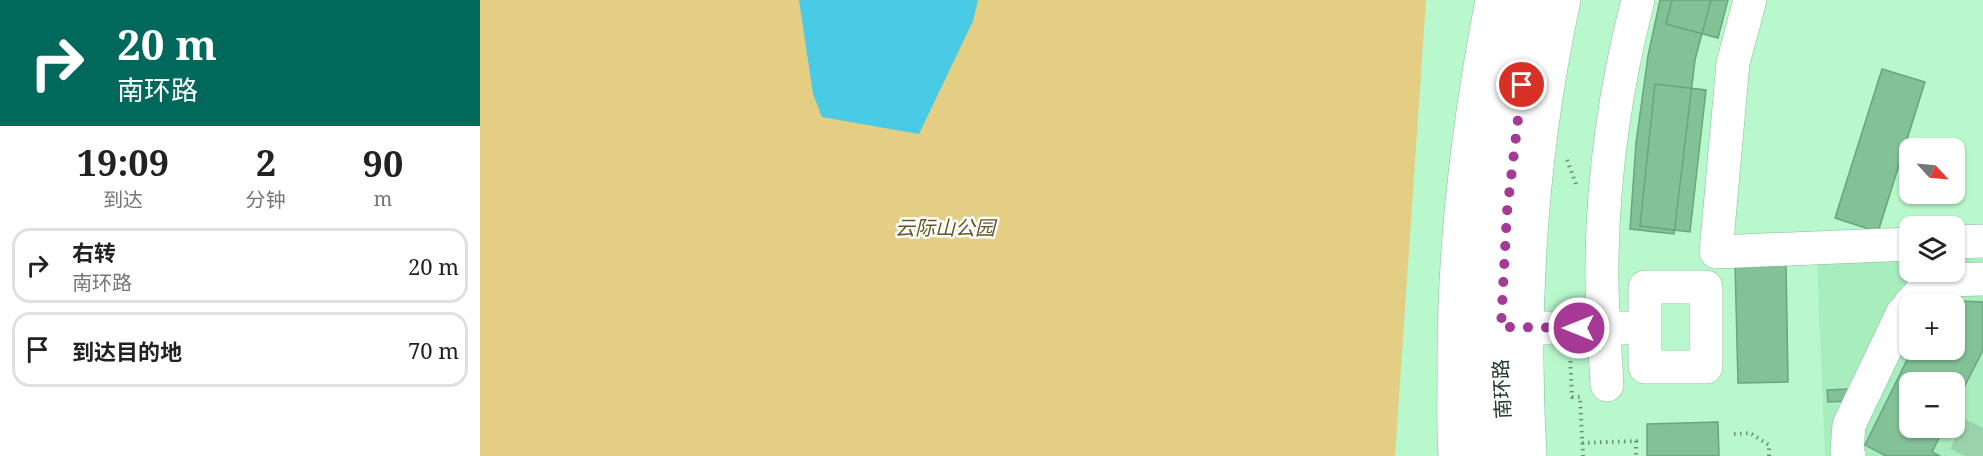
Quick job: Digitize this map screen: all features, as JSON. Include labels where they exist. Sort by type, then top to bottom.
[{"type":"street","points":[[1455,456],[1453,318],[1462,193],[1479,65],[1492,0]]},
{"type":"street","name":"南环路","points":[[1476,456],[1474,389],[1479,216],[1494,82],[1510,0]]},
{"type":"street","name":"南环路","points":[[1505,456],[1500,360],[1515,328],[1507,212],[1528,43],[1538,0]]},
{"type":"street","points":[[1530,456],[1527,401],[1515,328],[1529,267],[1540,140],[1554,45],[1564,0]]},
{"type":"street","points":[[1607,385],[1602,262],[1609,152],[1630,32],[1638,0]]},
{"type":"street","points":[[1750,0],[1733,63],[1716,252],[1899,244]]},
{"type":"street","points":[[1965,242],[1983,241]]},
{"type":"street","points":[[1920,294],[1923,290],[1946,280],[1983,279]]},
{"type":"street","points":[[1645,287],[1706,287],[1718,329],[1706,367],[1645,367],[1645,328],[1645,287]]},
{"type":"street","points":[[1849,456],[1847,451],[1849,425],[1899,320]]},
{"type":"street","points":[[1515,328],[1645,328]]},
{"type":"path","points":[[1569,328],[1572,397],[1580,397],[1583,456]]},
{"type":"path","points":[[1734,434],[1750,433],[1769,446],[1769,456]]},
{"type":"path","points":[[1582,443],[1636,441],[1636,456]]},
{"type":"shaded area","points":[[1965,259],[1983,259],[1983,456],[1825,456],[1817,262],[1899,260],[1899,282],[1965,282]]},
{"type":"green space","name":"云际山公园","points":[[480,0],[1426,0],[1395,456],[480,456]]},
{"type":"water","points":[[799,0],[978,0],[973,21],[919,134],[822,117],[813,94]]},
{"type":"building","points":[[1660,0],[1711,0],[1695,60],[1674,234],[1630,229],[1636,143],[1648,56]]},
{"type":"building","points":[[1672,0],[1728,0],[1718,38],[1666,24]]},
{"type":"building","points":[[1882,69],[1925,82],[1907,138],[1899,138],[1899,165],[1878,232],[1835,218]]},
{"type":"building","points":[[1655,84],[1706,90],[1690,232],[1640,226]]},
{"type":"building","points":[[1786,263],[1788,382],[1738,383],[1735,264]]},
{"type":"building","points":[[1965,301],[1983,302],[1983,350],[1965,385],[1965,372],[1901,372],[1907,360],[1965,360]]},
{"type":"building","points":[[1899,376],[1899,438],[1939,438],[1932,452],[1940,456],[1886,456],[1865,445]]},
{"type":"building","points":[[1848,389],[1848,401],[1828,402],[1827,390]]},
{"type":"building","points":[[1718,422],[1719,456],[1647,456],[1647,424]]},
{"type":"tunnel","points":[[1965,456],[1983,419]]},
{"type":"route","points":[[1522,85],[1507,212],[1501,327],[1579,328]]}]
